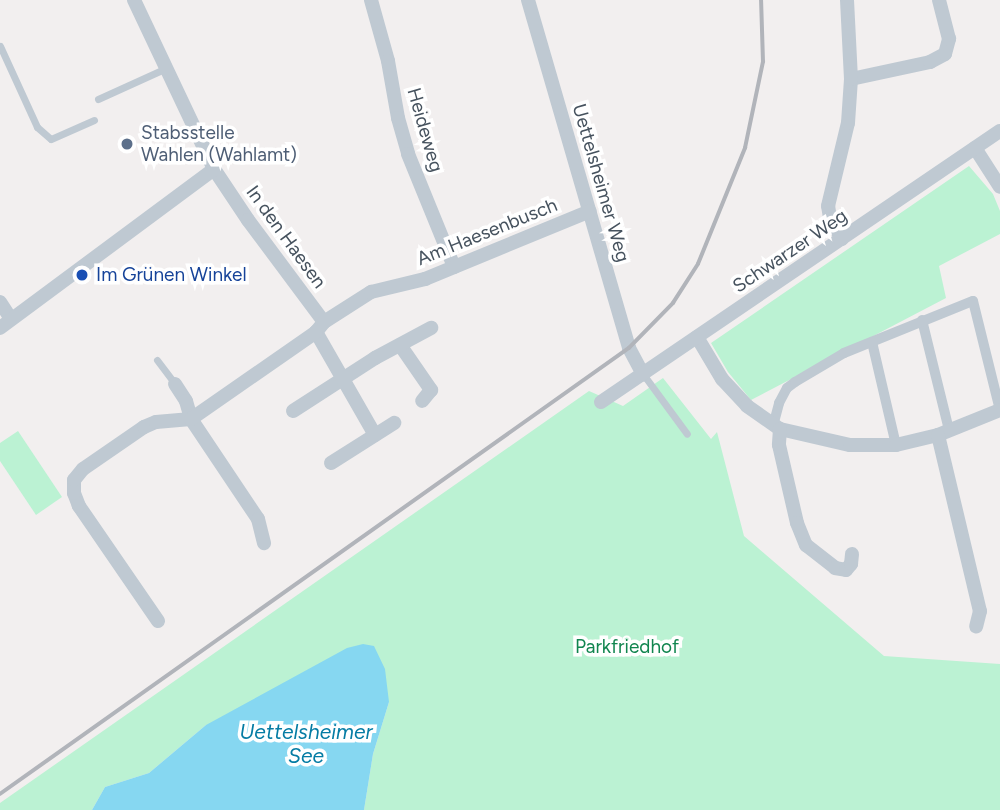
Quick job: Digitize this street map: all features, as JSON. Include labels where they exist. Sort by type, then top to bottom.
[{"type":"street","name":"In den Haesen","points":[[134,0],[214,169],[320,327],[344,378],[345,388],[375,435]]},
{"type":"street","name":"Heideweg","points":[[371,0],[388,61],[408,155],[454,267]]},
{"type":"street","name":"Uettelsheimer Weg","points":[[528,0],[629,348],[643,374]]},
{"type":"street","points":[[842,239],[830,218],[828,206],[848,123],[851,79],[847,0]]},
{"type":"street","points":[[851,79],[930,62],[945,54],[949,39],[940,0]]},
{"type":"street","name":"Schwarzer Weg","points":[[601,402],[1000,131]]},
{"type":"street","points":[[975,148],[1000,187]]},
{"type":"street","points":[[0,302],[6,324],[214,169]]},
{"type":"street","name":"Am Haesenbusch","points":[[191,419],[371,292],[425,279],[590,211]]},
{"type":"street","points":[[697,337],[722,379],[747,406],[777,428],[850,445],[897,445],[944,432],[1000,410],[973,301],[844,353],[787,388],[777,428],[797,523],[806,545],[835,568],[846,570],[851,564],[852,554]]},
{"type":"street","points":[[922,320],[980,611],[976,627]]},
{"type":"street","points":[[293,411],[374,358],[430,328]]},
{"type":"street","points":[[872,342],[897,445]]},
{"type":"street","points":[[400,345],[431,390],[422,401]]},
{"type":"street","points":[[174,384],[186,401],[191,419],[258,519],[264,543]]},
{"type":"street","points":[[158,621],[79,506],[74,493],[74,480],[144,427],[156,422],[191,419]]},
{"type":"street","points":[[331,463],[394,423]]},
{"type":"lane","points":[[0,46],[37,127],[51,139],[94,120]]},
{"type":"lane","points":[[98,99],[164,68]]},
{"type":"lane","points":[[158,360],[174,384]]},
{"type":"lane","points":[[643,374],[687,434]]},
{"type":"green space","points":[[969,166],[993,194],[1000,211],[1000,234],[939,266],[946,298],[751,400],[728,372],[711,343]]},
{"type":"green space","name":"Parkfriedhof","points":[[663,378],[711,439],[717,432],[744,536],[884,656],[1000,664],[1000,810],[364,810],[373,754],[389,702],[206,725],[149,773],[105,787],[92,810],[0,810],[0,803],[589,391],[623,406]]},
{"type":"green space","points":[[18,431],[62,497],[36,515],[0,461],[0,443]]},
{"type":"water","name":"Uettelsheimer See","points":[[363,644],[374,646],[385,669],[389,702],[373,754],[364,810],[92,810],[105,787],[149,773],[206,725],[347,648]]},
{"type":"railway","points":[[0,794],[629,348],[673,303],[698,264],[745,148],[763,62],[761,0]]},
{"type":"place","name":"Stabsstelle Wahlen (Wahlamt)","points":[[127,144]]},
{"type":"place","name":"Im Grünen Winkel","points":[[82,275]]}]
